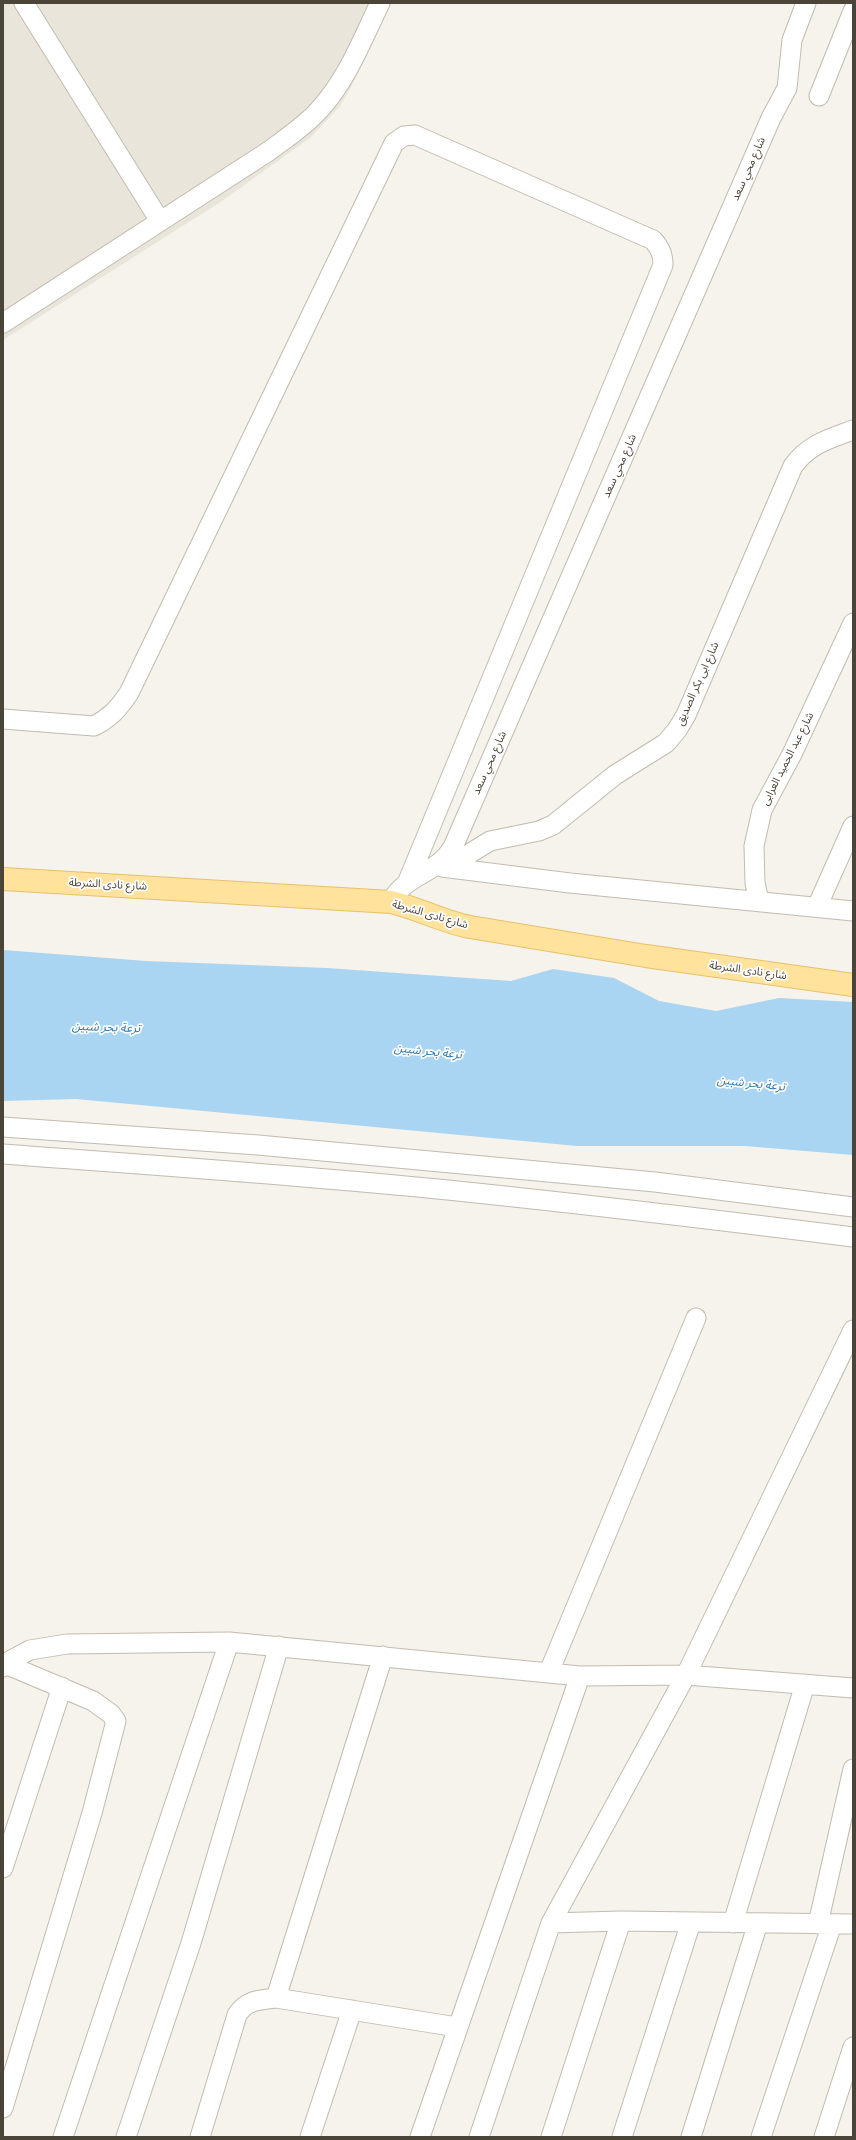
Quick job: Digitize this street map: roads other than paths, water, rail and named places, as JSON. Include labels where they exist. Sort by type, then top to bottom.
[{"type":"main road","name":"شارع نادى الشرطة","points":[[3,879],[391,902],[419,910],[444,921],[470,927],[646,956],[853,985]]},
{"type":"street","points":[[24,3],[160,221]]},
{"type":"street","points":[[3,323],[269,151],[314,116],[332,95],[343,78],[380,3]]},
{"type":"street","name":"شارع محي سعد","points":[[391,902],[396,893],[408,881],[436,867],[449,855],[453,847],[771,118],[783,98],[789,79],[792,40],[806,3]]},
{"type":"street","points":[[819,96],[853,10]]},
{"type":"street","points":[[3,718],[94,726],[107,719],[120,708],[129,693],[394,143],[404,136],[415,135],[653,240],[659,247],[663,256],[663,265],[408,881]]},
{"type":"street","name":"شارع ابى بكر الصديق","points":[[436,867],[464,857],[490,842],[539,831],[553,825],[615,775],[651,754],[666,743],[677,730],[686,715],[793,466],[810,448],[820,442],[853,430]]},
{"type":"street","name":"شارع عبد الحميد العرابى","points":[[760,901],[753,865],[756,834],[762,810],[792,754],[853,623]]},
{"type":"street","points":[[817,907],[853,826]]},
{"type":"street","points":[[436,867],[570,883],[853,911]]},
{"type":"street","points":[[3,1127],[258,1145],[656,1182],[853,1207]]},
{"type":"street","points":[[3,1154],[252,1172],[446,1190],[651,1211],[853,1237]]},
{"type":"street","points":[[549,1672],[696,1318]]},
{"type":"street","points":[[479,2137],[551,1923],[686,1676],[853,1330]]},
{"type":"street","points":[[63,2137],[229,1642]]},
{"type":"street","points":[[3,1665],[30,1650],[67,1644],[229,1642],[580,1676],[686,1676],[853,1688]]},
{"type":"street","points":[[126,2137],[191,1943],[279,1646]]},
{"type":"street","points":[[276,1998],[383,1656]]},
{"type":"street","points":[[3,1665],[62,1687],[93,1701],[111,1714],[116,1722],[92,1814],[3,2108]]},
{"type":"street","points":[[420,2137],[580,1676]]},
{"type":"street","points":[[733,1923],[805,1684]]},
{"type":"street","points":[[3,1868],[62,1687]]},
{"type":"street","points":[[761,2137],[825,1924],[853,1769]]},
{"type":"street","points":[[551,1923],[621,1921],[853,1924]]},
{"type":"street","points":[[551,2137],[621,1921]]},
{"type":"street","points":[[622,2137],[691,1922]]},
{"type":"street","points":[[691,2137],[758,1923]]},
{"type":"street","points":[[200,2137],[237,2015],[243,2005],[255,2000],[276,1998],[457,2027]]},
{"type":"street","points":[[310,2137],[352,2010]]},
{"type":"street","points":[[824,2137],[852,2056]]},
{"type":"water","name":"ترعة بحر شبين","points":[[3,950],[146,961],[327,968],[511,981],[553,969],[614,978],[659,1001],[716,1011],[779,998],[853,1002],[853,1155],[745,1146],[577,1146],[76,1099],[3,1101]]}]
